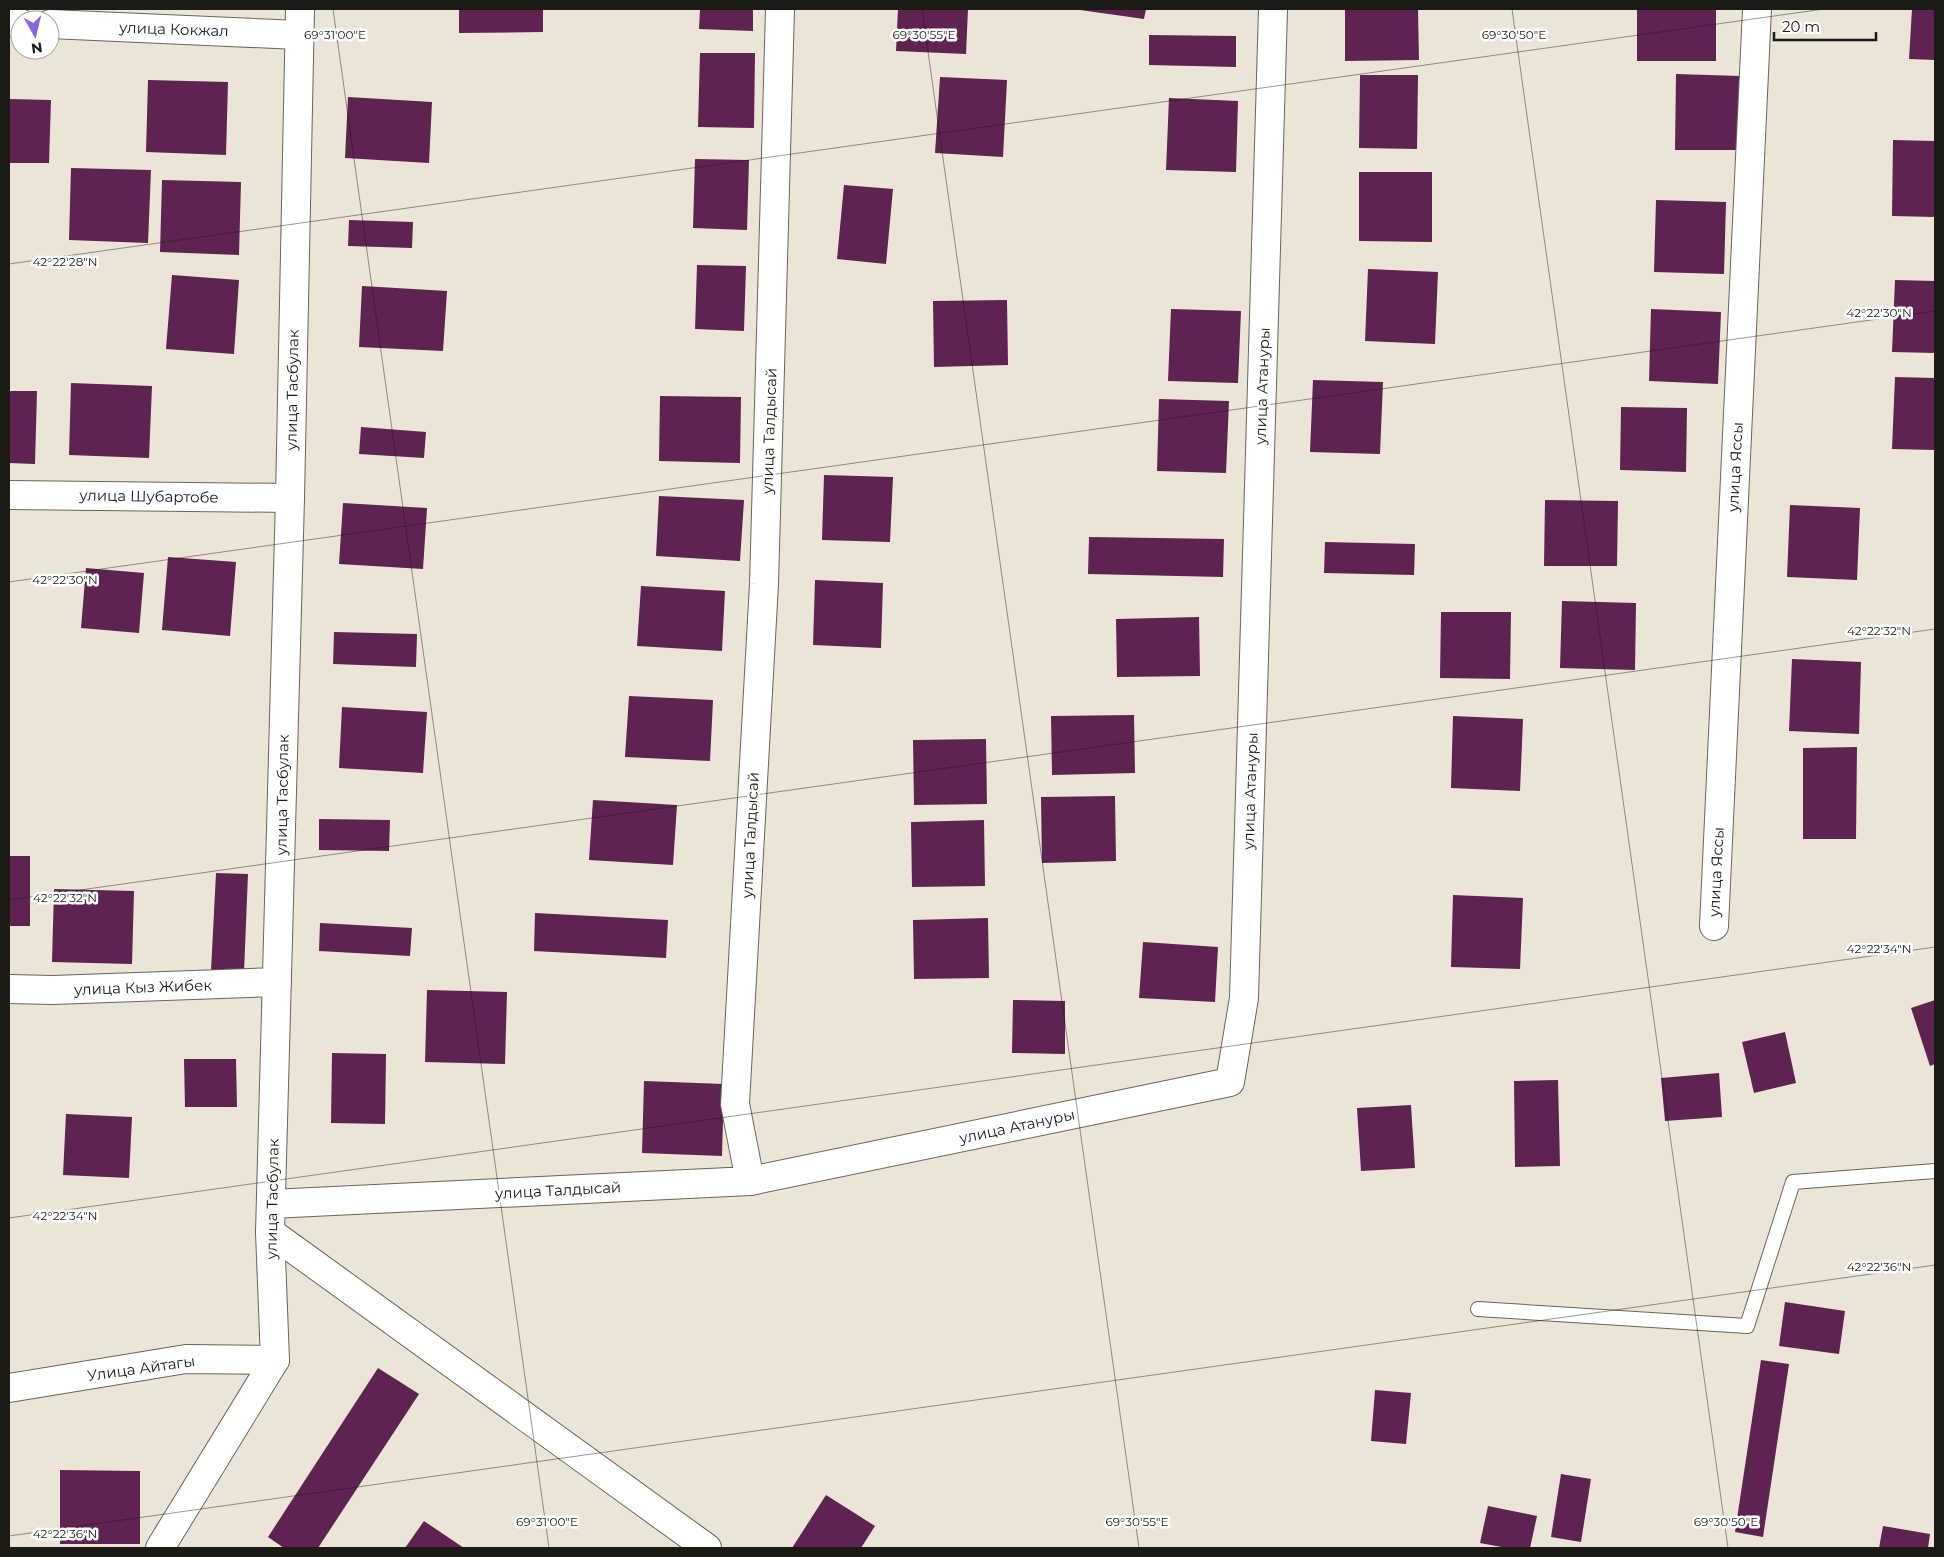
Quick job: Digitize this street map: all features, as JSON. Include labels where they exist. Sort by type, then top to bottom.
[{"type":"street","name":"улица Талдысай","points":[[271,1204],[750,1181],[735,1104],[764,584],[780,9]]},
{"type":"street","name":"улица Атануры","points":[[750,1181],[1230,1082],[1244,998],[1273,9]]},
{"type":"street","name":"улица Яссы","points":[[1714,926],[1757,9]]},
{"type":"street","name":"улица Кокжал","points":[[60,24],[299,22]]},
{"type":"street","name":"улица Тасбулак","points":[[274,1360],[270,1232],[290,498],[299,22]]},
{"type":"street","name":"улица Шубартобе","points":[[9,495],[290,498]]},
{"type":"street","name":"улица Кыз Жибек","points":[[9,989],[53,990],[277,982]]},
{"type":"street","points":[[270,1232],[707,1548]]},
{"type":"street","name":"Улица Айтагы","points":[[9,1388],[186,1359],[274,1360]]},
{"type":"street","points":[[160,1548],[274,1360]]},
{"type":"lane","points":[[1478,1310],[1747,1326],[1792,1182],[1935,1171]]},
{"type":"building","points":[[459,9],[543,9],[543,32],[459,33]]},
{"type":"building","points":[[700,9],[753,9],[753,31],[699,29]]},
{"type":"building","points":[[898,9],[968,9],[966,54],[896,51]]},
{"type":"building","points":[[1073,9],[1146,9],[1144,19]]},
{"type":"building","points":[[1345,9],[1418,9],[1419,60],[1345,61]]},
{"type":"building","points":[[1637,9],[1716,9],[1716,61],[1637,61]]},
{"type":"building","points":[[1912,9],[1935,9],[1935,60],[1909,59]]},
{"type":"building","points":[[1149,35],[1236,36],[1236,67],[1149,65]]},
{"type":"building","points":[[700,53],[755,53],[754,128],[698,127]]},
{"type":"building","points":[[1676,74],[1741,76],[1739,150],[1675,150]]},
{"type":"building","points":[[1360,75],[1418,75],[1417,149],[1359,148]]},
{"type":"building","points":[[940,77],[1007,80],[1003,157],[935,153]]},
{"type":"building","points":[[148,80],[228,82],[226,155],[146,152]]},
{"type":"building","points":[[348,97],[432,102],[429,163],[345,158]]},
{"type":"building","points":[[1169,98],[1238,101],[1236,172],[1166,170]]},
{"type":"building","points":[[9,99],[51,100],[49,163],[9,163]]},
{"type":"building","points":[[1893,140],[1935,141],[1935,217],[1892,216]]},
{"type":"building","points":[[695,159],[749,160],[747,230],[693,228]]},
{"type":"building","points":[[71,168],[151,170],[148,243],[69,240]]},
{"type":"building","points":[[1359,172],[1432,172],[1432,242],[1359,241]]},
{"type":"building","points":[[162,180],[241,182],[239,255],[160,252]]},
{"type":"building","points":[[844,185],[893,189],[886,264],[837,259]]},
{"type":"building","points":[[1656,200],[1726,202],[1724,274],[1654,272]]},
{"type":"building","points":[[349,220],[413,222],[412,248],[348,246]]},
{"type":"building","points":[[697,265],[746,266],[744,331],[695,329]]},
{"type":"building","points":[[1368,269],[1438,272],[1435,344],[1365,341]]},
{"type":"building","points":[[172,275],[239,280],[234,354],[166,349]]},
{"type":"building","points":[[1895,280],[1935,281],[1935,353],[1892,352]]},
{"type":"building","points":[[362,286],[447,291],[443,351],[359,347]]},
{"type":"building","points":[[1007,300],[1008,365],[934,367],[933,301]]},
{"type":"building","points":[[1171,309],[1241,311],[1238,383],[1168,381]]},
{"type":"building","points":[[1651,309],[1721,312],[1718,384],[1649,381]]},
{"type":"building","points":[[1895,377],[1935,378],[1935,450],[1892,449]]},
{"type":"building","points":[[1313,380],[1383,382],[1380,454],[1310,452]]},
{"type":"building","points":[[71,383],[152,386],[149,458],[69,455]]},
{"type":"building","points":[[9,391],[37,391],[35,464],[9,463]]},
{"type":"building","points":[[660,396],[741,397],[740,463],[659,461]]},
{"type":"building","points":[[1159,399],[1229,401],[1226,473],[1157,471]]},
{"type":"building","points":[[1621,407],[1687,408],[1686,472],[1620,470]]},
{"type":"building","points":[[361,427],[426,432],[424,458],[359,454]]},
{"type":"building","points":[[824,475],[893,477],[890,542],[822,540]]},
{"type":"building","points":[[659,496],[744,500],[740,561],[656,556]]},
{"type":"building","points":[[1545,500],[1618,501],[1617,566],[1544,566]]},
{"type":"building","points":[[343,503],[427,508],[423,569],[339,564]]},
{"type":"building","points":[[1790,505],[1860,508],[1857,580],[1787,577]]},
{"type":"building","points":[[1089,537],[1224,539],[1223,577],[1088,574]]},
{"type":"building","points":[[1325,542],[1415,544],[1414,575],[1324,573]]},
{"type":"building","points":[[168,557],[236,562],[230,636],[162,630]]},
{"type":"building","points":[[86,568],[144,573],[139,633],[81,628]]},
{"type":"building","points":[[815,580],[883,583],[881,648],[813,645]]},
{"type":"building","points":[[641,586],[725,591],[722,651],[637,646]]},
{"type":"building","points":[[1562,601],[1636,603],[1635,670],[1560,668]]},
{"type":"building","points":[[1441,612],[1511,612],[1510,679],[1440,678]]},
{"type":"building","points":[[1199,617],[1200,676],[1117,677],[1116,619]]},
{"type":"building","points":[[334,632],[417,634],[416,667],[333,664]]},
{"type":"building","points":[[1792,659],[1861,662],[1859,734],[1789,731]]},
{"type":"building","points":[[629,696],[713,700],[710,761],[625,757]]},
{"type":"building","points":[[342,707],[427,712],[423,773],[339,768]]},
{"type":"building","points":[[1134,715],[1135,773],[1052,775],[1051,716]]},
{"type":"building","points":[[1453,716],[1523,719],[1520,791],[1451,788]]},
{"type":"building","points":[[986,739],[987,804],[914,805],[913,740]]},
{"type":"building","points":[[1857,747],[1856,839],[1803,839],[1803,748]]},
{"type":"building","points":[[1115,796],[1116,861],[1042,863],[1041,797]]},
{"type":"building","points":[[593,800],[677,805],[673,865],[589,860]]},
{"type":"building","points":[[319,819],[390,820],[389,851],[319,850]]},
{"type":"building","points":[[984,820],[985,886],[912,887],[911,822]]},
{"type":"building","points":[[9,856],[30,856],[30,926],[9,926]]},
{"type":"building","points":[[216,873],[248,874],[244,972],[211,971]]},
{"type":"building","points":[[54,889],[134,891],[132,964],[52,962]]},
{"type":"building","points":[[1453,895],[1523,898],[1520,969],[1451,967]]},
{"type":"building","points":[[535,913],[668,920],[666,958],[534,951]]},
{"type":"building","points":[[988,918],[989,978],[914,979],[913,920]]},
{"type":"building","points":[[320,923],[412,928],[410,956],[319,951]]},
{"type":"building","points":[[1143,942],[1218,947],[1215,1002],[1139,998]]},
{"type":"building","points":[[427,990],[507,992],[505,1064],[425,1062]]},
{"type":"building","points":[[1013,1000],[1065,1001],[1065,1054],[1012,1053]]},
{"type":"building","points":[[1935,1000],[1935,1064],[1930,1066],[1911,1008]]},
{"type":"building","points":[[1785,1032],[1796,1083],[1754,1093],[1742,1042]]},
{"type":"building","points":[[332,1053],[386,1054],[385,1124],[331,1123]]},
{"type":"building","points":[[184,1059],[236,1059],[237,1107],[185,1107]]},
{"type":"building","points":[[1719,1073],[1722,1117],[1665,1121],[1661,1078]]},
{"type":"building","points":[[1558,1080],[1560,1166],[1515,1167],[1514,1081]]},
{"type":"building","points":[[644,1081],[724,1084],[722,1156],[642,1153]]},
{"type":"building","points":[[1411,1105],[1415,1168],[1361,1171],[1357,1108]]},
{"type":"building","points":[[66,1114],[132,1117],[129,1178],[63,1175]]},
{"type":"building","points":[[1785,1302],[1845,1311],[1839,1354],[1779,1346]]},
{"type":"building","points":[[1761,1360],[1789,1364],[1763,1537],[1735,1532]]},
{"type":"building","points":[[378,1368],[419,1394],[318,1548],[284,1548],[268,1537]]},
{"type":"building","points":[[1375,1390],[1411,1393],[1406,1444],[1371,1441]]},
{"type":"building","points":[[60,1470],[140,1471],[140,1544],[60,1544]]},
{"type":"building","points":[[1561,1474],[1591,1479],[1581,1542],[1551,1537]]},
{"type":"building","points":[[826,1495],[875,1526],[861,1548],[792,1548]]},
{"type":"building","points":[[1488,1506],[1537,1516],[1530,1548],[1507,1548],[1480,1543]]},
{"type":"building","points":[[424,1521],[464,1548],[405,1548]]},
{"type":"building","points":[[1883,1526],[1930,1534],[1928,1548],[1879,1548]]}]
